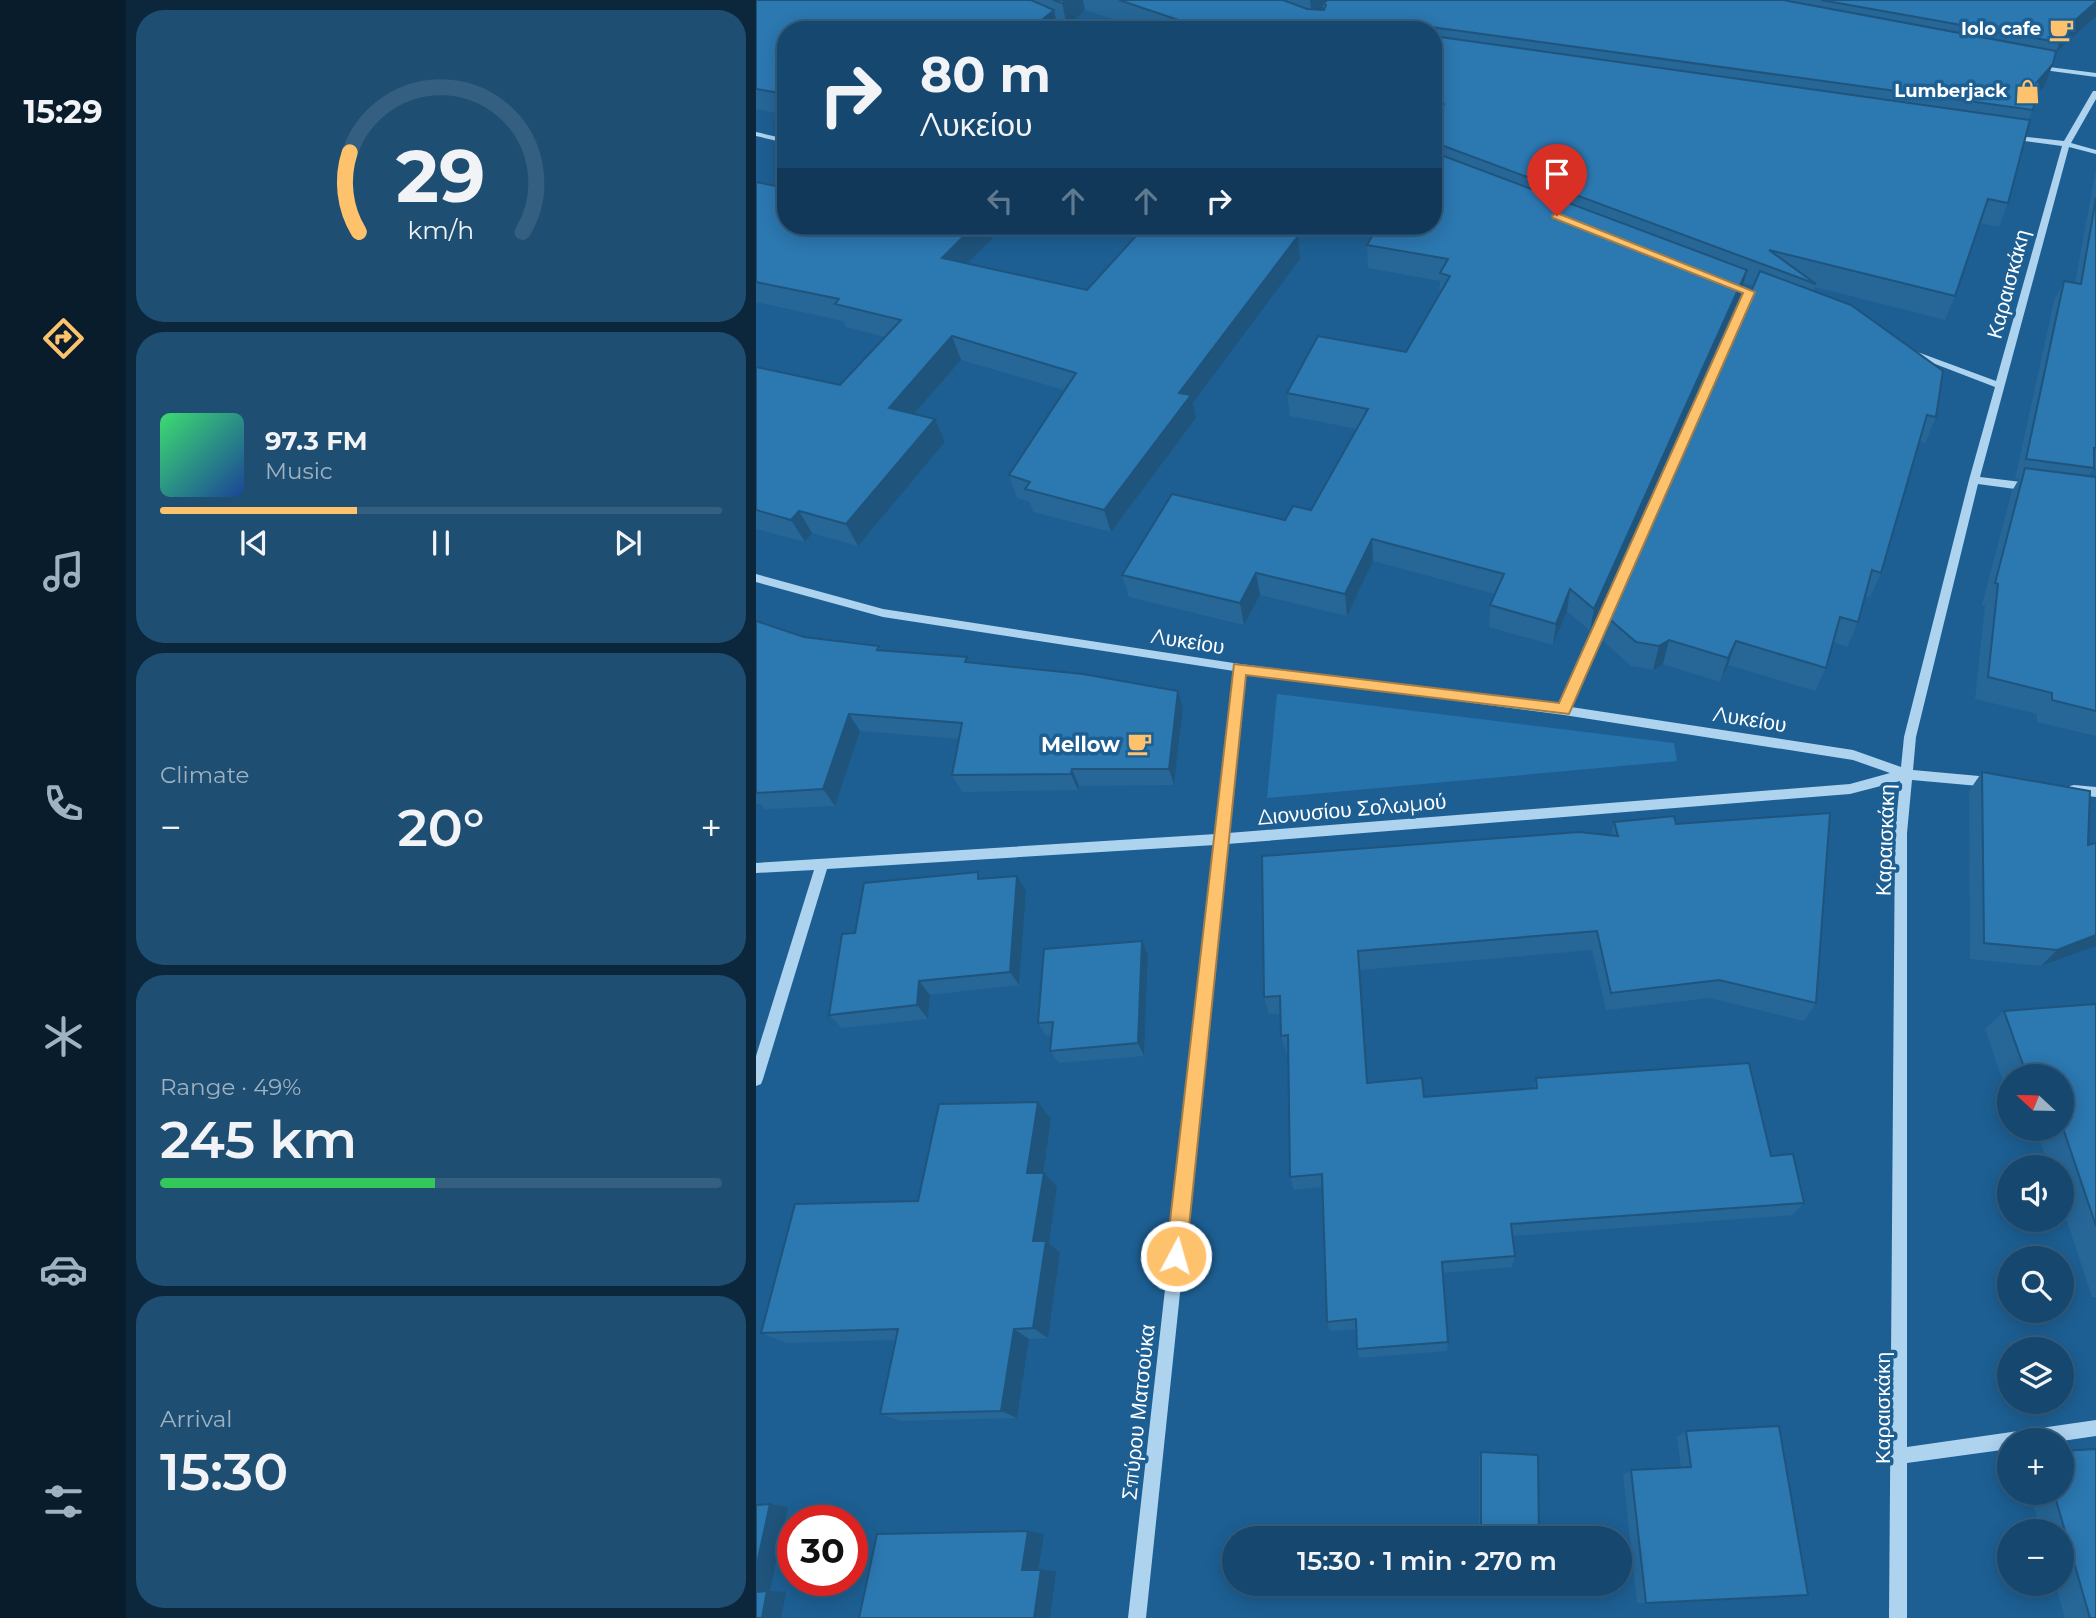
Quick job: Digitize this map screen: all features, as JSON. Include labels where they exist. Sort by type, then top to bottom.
[{"type":"street","points":[[2031,66],[2096,75]]},
{"type":"street","name":"Καραισκάκη","points":[[1898,1618],[1901,1456],[1901,833],[1910,737],[1974,480],[2066,144],[2096,93]]},
{"type":"street","points":[[756,134],[777,139]]},
{"type":"street","points":[[1998,136],[2066,144],[2096,152]]},
{"type":"street","points":[[1736,286],[1762,296]]},
{"type":"street","points":[[1564,710],[1749,292]]},
{"type":"street","points":[[1900,348],[2000,386]]},
{"type":"street","points":[[1974,480],[2042,489]]},
{"type":"street","name":"Λυκείου","points":[[756,578],[883,613],[1240,668],[1564,710],[1853,755],[1906,774]]},
{"type":"street","name":"Σπύρου Ματσούκα","points":[[1137,1618],[1240,668]]},
{"type":"street","points":[[1906,774],[2001,783]]},
{"type":"street","name":"Διονυσίου Σολωμού","points":[[756,869],[1220,839],[1850,789],[1906,774]]},
{"type":"street","points":[[2055,788],[2096,792]]},
{"type":"street","points":[[756,1079],[822,864]]},
{"type":"street","points":[[2074,1432],[2096,1429]]},
{"type":"street","points":[[1901,1456],[1997,1442]]},
{"type":"shaded area","points":[[1277,694],[1674,743],[1677,761],[1267,798]]},
{"type":"building","points":[[756,0],[1031,0],[1054,10],[1041,21],[777,21],[777,92],[756,89]]},
{"type":"building","points":[[1119,0],[1283,0],[1307,9],[1324,10],[1326,5],[1323,3],[1328,0],[1783,0],[2056,51],[2053,64],[2037,82],[2040,81],[2033,110],[1442,29],[1442,21],[1181,21]]},
{"type":"building","points":[[1821,0],[2096,2],[2065,29],[2060,28],[2057,42]]},
{"type":"building","points":[[1442,37],[2030,120],[2008,203],[1988,199],[1955,296],[1769,250],[1816,284],[1442,145]]},
{"type":"building","points":[[1442,155],[1747,270],[1594,609],[1570,589],[1556,624],[1490,605],[1504,574],[1372,539],[1345,594],[1256,573],[1240,603],[1122,575],[1172,494],[1285,520],[1293,506],[1311,510],[1368,409],[1287,393],[1318,336],[1406,352],[1450,276],[1440,273],[1448,259],[1367,245],[1373,235],[1442,235]]},
{"type":"building","points":[[756,182],[777,186],[777,235],[965,235],[942,258],[1087,290],[1137,235],[1298,236],[1179,393],[1191,395],[1104,510],[1025,489],[1030,482],[1009,475],[1076,373],[952,336],[889,408],[935,419],[846,524],[799,511],[791,520],[756,510],[756,367],[840,385],[901,320],[835,304],[839,299],[756,282]]},
{"type":"building","points":[[2096,198],[2094,468],[2026,459],[2064,281],[2081,284]]},
{"type":"building","points":[[1760,271],[1851,305],[1943,371],[1936,417],[1927,415],[1881,573],[1872,570],[1858,622],[1840,617],[1826,668],[1736,641],[1728,658],[1669,640],[1659,646],[1636,642],[1607,617]]},
{"type":"building","points":[[2025,468],[2096,477],[2096,711],[2052,700],[2052,693],[1988,677],[1998,584],[1995,583]]},
{"type":"building","points":[[756,621],[804,637],[879,646],[877,650],[967,657],[965,662],[1083,674],[1178,691],[1169,769],[1072,769],[1071,774],[952,775],[962,723],[849,714],[823,789],[756,793]]},
{"type":"building","points":[[1982,772],[2090,791],[2088,845],[2096,843],[2096,935],[2057,950],[1984,943]]},
{"type":"building","points":[[1830,813],[1816,1003],[1719,980],[1611,993],[1597,931],[1358,951],[1367,1083],[1422,1078],[1424,1097],[1537,1088],[1536,1078],[1749,1063],[1771,1156],[1793,1154],[1804,1203],[1511,1224],[1515,1256],[1442,1262],[1448,1342],[1357,1349],[1356,1319],[1327,1322],[1322,1174],[1290,1177],[1288,1035],[1281,1036],[1280,996],[1264,997],[1262,856],[1579,832],[1618,836],[1614,822],[1674,816],[1676,824]]},
{"type":"building","points":[[978,872],[978,879],[1017,876],[1010,972],[919,981],[917,1005],[829,1015],[842,934],[855,933],[864,883]]},
{"type":"building","points":[[1142,941],[1138,1043],[1050,1051],[1053,1022],[1038,1023],[1044,949]]},
{"type":"building","points":[[2096,1004],[2096,1226],[2067,1141],[2074,1141],[2074,1064],[2023,1064],[2004,1011]]},
{"type":"building","points":[[1038,1102],[1027,1173],[1044,1173],[1033,1241],[1046,1241],[1033,1328],[1014,1329],[1001,1411],[880,1414],[898,1329],[761,1333],[795,1204],[918,1201],[939,1104]]},
{"type":"building","points":[[1779,1426],[1808,1595],[1646,1603],[1631,1470],[1691,1467],[1686,1431]]},
{"type":"building","points":[[2096,1449],[2096,1618],[2090,1618],[2074,1562],[2074,1519],[2061,1519],[2057,1505],[2074,1505],[2074,1450]]},
{"type":"building","points":[[1481,1452],[1538,1455],[1539,1526],[1481,1526]]},
{"type":"building","points":[[770,1504],[756,1568],[756,1505]]},
{"type":"building","points":[[1028,1531],[1022,1570],[1041,1570],[1034,1618],[859,1618],[864,1596],[868,1596],[868,1576],[877,1534]]},
{"type":"building","points":[[767,1591],[762,1618],[756,1618],[756,1592]]},
{"type":"place","name":"Iolo cafe","points":[[2061,29]]},
{"type":"place","name":"Lumberjack","points":[[2027,91]]},
{"type":"place","name":"Mellow","points":[[1140,744]]},
{"type":"route","points":[[1176,1256],[1240,668],[1564,710],[1749,292],[1557,216]]}]
